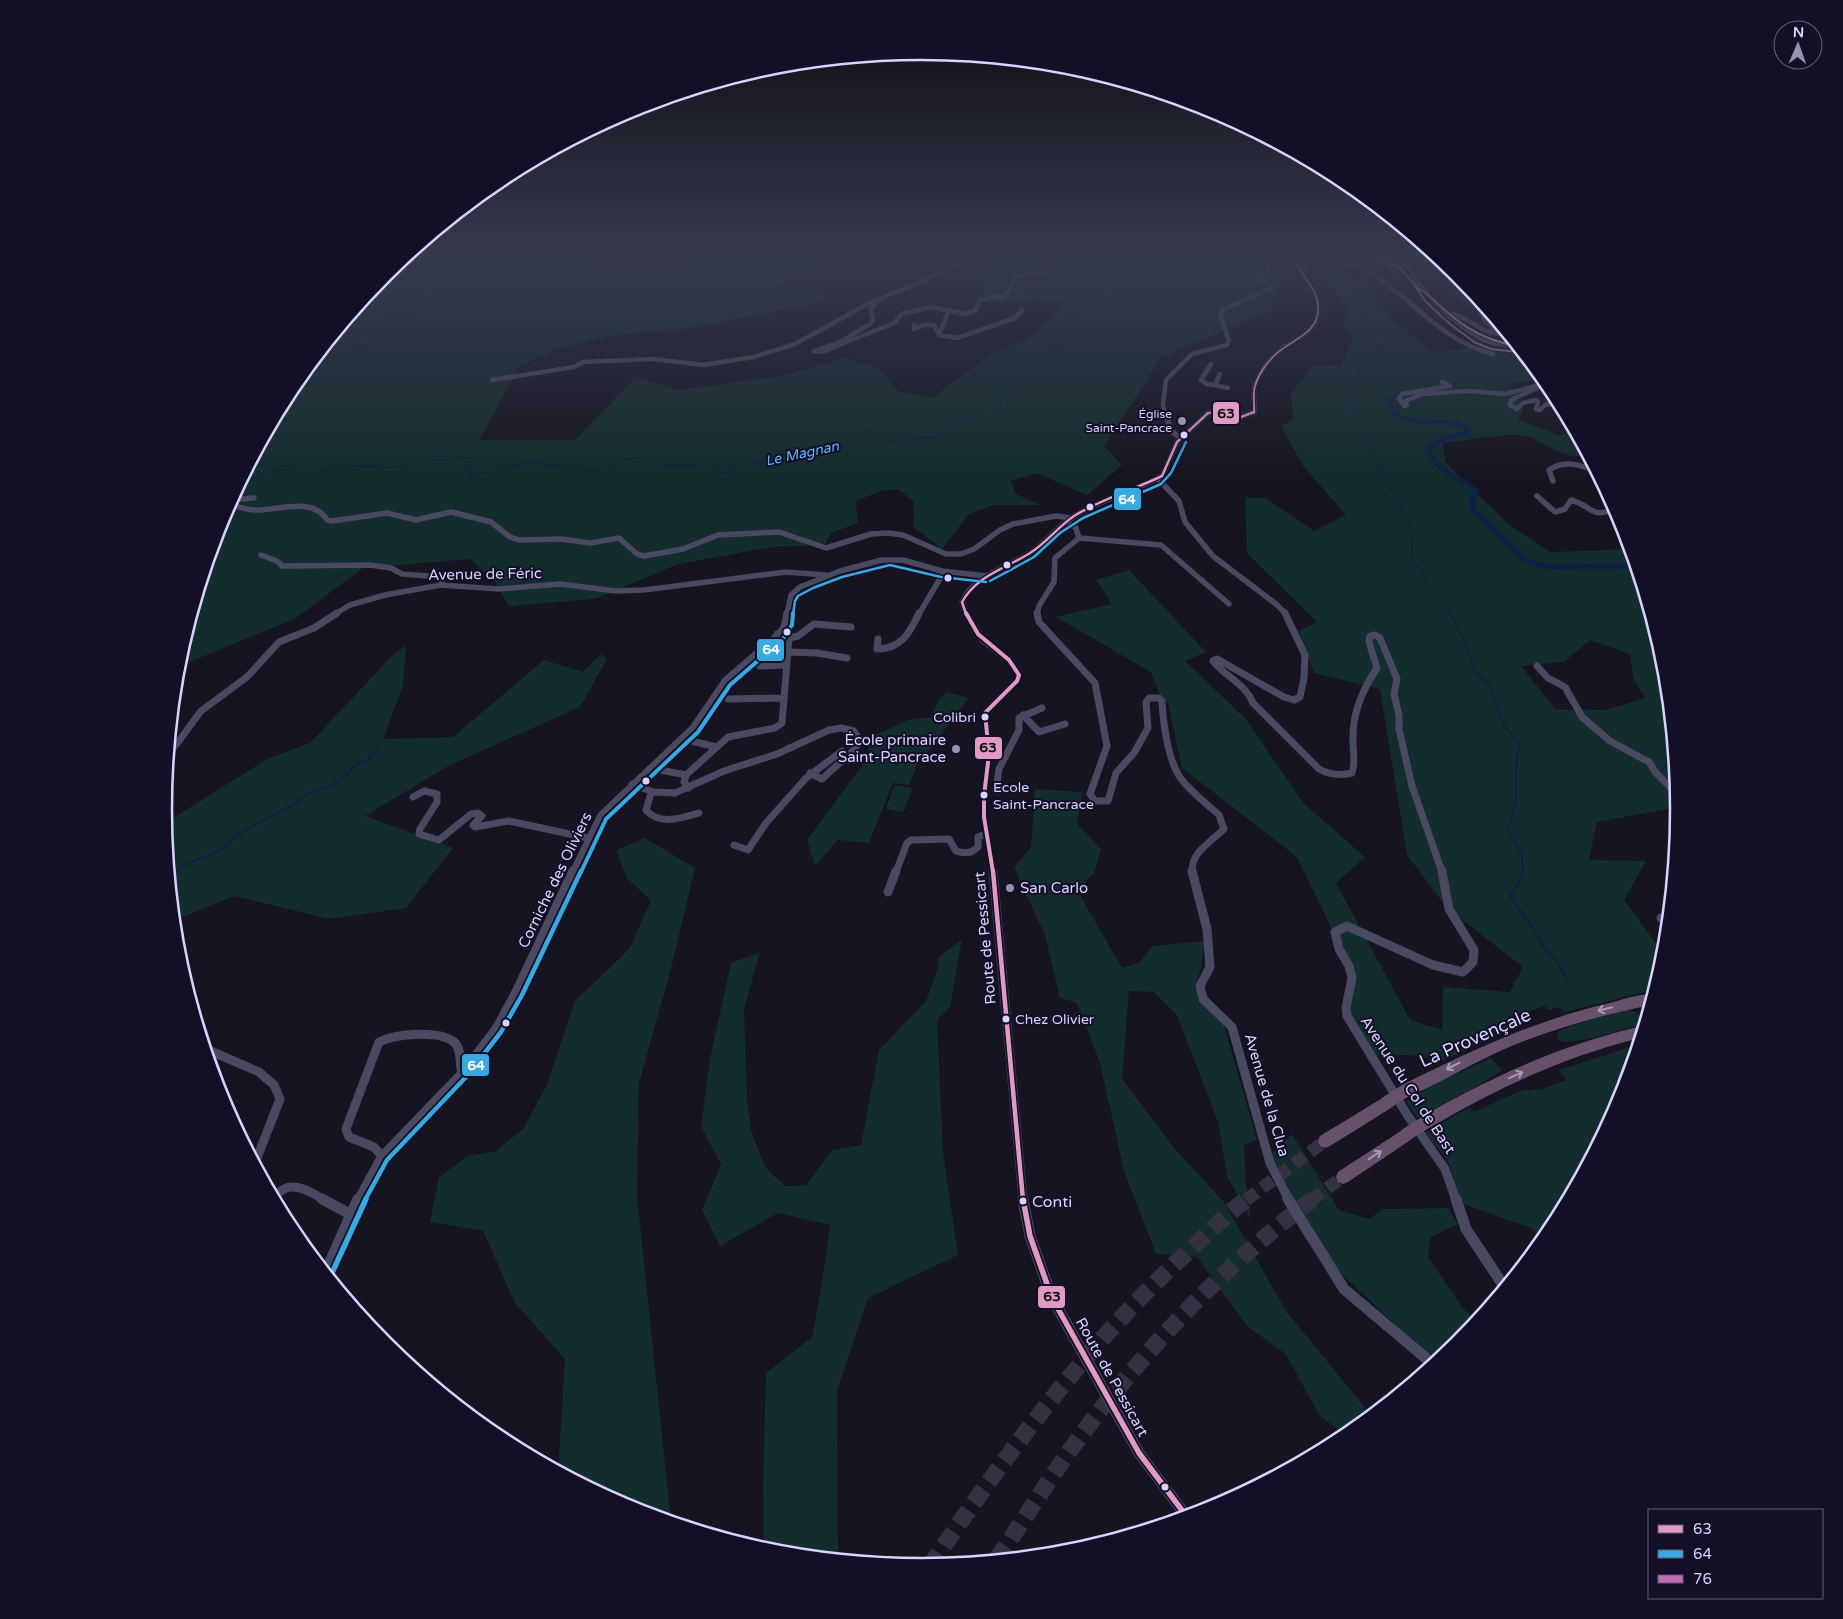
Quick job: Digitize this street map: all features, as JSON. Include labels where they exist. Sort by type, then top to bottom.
[{"type":"highway","name":"La Provençale","points":[[1325,1141],[1405,1091],[1481,1053],[1549,1025],[1646,1001]]},
{"type":"highway","points":[[1343,1177],[1407,1134],[1461,1102],[1527,1070],[1583,1049],[1636,1034]]},
{"type":"street","points":[[492,380],[574,366],[582,362],[653,359],[702,365],[754,357],[795,344],[823,330]]},
{"type":"street","points":[[860,330],[842,341],[814,351],[822,352],[881,330]]},
{"type":"street","points":[[936,330],[939,335]]},
{"type":"street","points":[[939,335],[941,330]]},
{"type":"street","points":[[939,335],[958,338],[982,330]]},
{"type":"street","points":[[1181,438],[1171,432],[1164,405],[1166,380],[1192,354],[1228,345],[1229,341],[1225,330]]},
{"type":"street","points":[[1158,479],[1165,472],[1174,447],[1181,438],[1212,412],[1241,417],[1254,413],[1254,389],[1257,381],[1278,352],[1308,335],[1311,330]]},
{"type":"street","points":[[1441,330],[1476,350],[1493,354]]},
{"type":"street","points":[[1467,330],[1485,341],[1509,345]]},
{"type":"street","points":[[1482,330],[1496,335],[1501,334]]},
{"type":"street","points":[[1211,364],[1201,380],[1206,384],[1228,388]]},
{"type":"street","points":[[1215,385],[1220,374]]},
{"type":"street","points":[[1442,382],[1450,386],[1402,394],[1399,398],[1400,402],[1404,406],[1406,405],[1405,401],[1423,394],[1467,391],[1506,394],[1535,386],[1536,388],[1511,400],[1510,405],[1517,408],[1523,403],[1536,400],[1538,401],[1536,409],[1540,410],[1545,405],[1552,404]]},
{"type":"street","points":[[1553,480],[1549,470],[1561,463],[1570,463],[1589,469]]},
{"type":"street","name":"Route de Pessicart","points":[[1158,479],[1093,505],[1068,519],[1051,532],[1031,552],[987,576],[962,599],[963,606],[983,640],[1016,667],[1019,675],[1017,681],[987,710],[984,717],[989,754],[984,796],[986,834],[993,867],[1022,1196],[1030,1236],[1052,1298],[1122,1425],[1139,1453],[1183,1511]]},
{"type":"street","name":"Avenue du Col de Bast","points":[[1158,479],[1179,501],[1185,522],[1213,556],[1276,604],[1288,616],[1305,655],[1304,678],[1300,697],[1294,700],[1284,698],[1225,662],[1217,659],[1214,662],[1217,668],[1243,686],[1252,697],[1253,704],[1319,770],[1327,774],[1339,777],[1352,773],[1355,765],[1354,720],[1357,700],[1377,668],[1369,642],[1370,636],[1375,635],[1380,638],[1397,679],[1394,694],[1399,714],[1399,729],[1412,786],[1441,866],[1449,909],[1474,950],[1473,962],[1463,972],[1445,970],[1366,932],[1347,926],[1335,932],[1339,949],[1349,966],[1352,978],[1346,1008],[1347,1016],[1408,1116],[1445,1169],[1466,1229],[1502,1283]]},
{"type":"street","points":[[1537,496],[1556,512],[1565,508],[1571,500],[1578,502],[1595,513],[1609,512]]},
{"type":"street","points":[[240,499],[254,498]]},
{"type":"street","points":[[237,506],[256,510],[303,506],[325,514],[327,520],[332,521],[387,513],[416,520],[434,514],[451,512],[491,522],[514,539],[532,541],[562,539],[590,543],[619,538],[637,554],[644,556],[683,549],[718,535],[769,531],[779,532],[826,548],[851,539],[888,533],[903,535],[946,554],[961,554],[974,549],[1000,530],[1013,524],[1056,516],[1068,519],[1076,528],[1079,538],[1161,545],[1229,604]]},
{"type":"street","name":"Avenue de la Clua","points":[[1079,538],[1072,546],[1061,551],[1055,558],[1054,582],[1038,606],[1036,616],[1039,622],[1095,683],[1107,746],[1090,794],[1092,799],[1095,802],[1102,803],[1108,801],[1116,774],[1134,753],[1148,728],[1146,702],[1149,698],[1159,698],[1162,701],[1163,726],[1177,773],[1182,781],[1220,814],[1223,822],[1224,829],[1194,858],[1191,865],[1207,930],[1210,967],[1200,986],[1203,999],[1211,1008],[1223,1016],[1232,1027],[1270,1163],[1277,1180],[1310,1235],[1344,1289],[1429,1361]]},
{"type":"street","points":[[261,555],[278,561],[282,566],[370,565],[391,568],[402,574],[440,577],[442,579],[441,585]]},
{"type":"street","name":"Corniche des Oliviers","points":[[328,1268],[350,1214],[382,1156],[462,1073],[489,1039],[504,1015],[588,838],[606,808],[693,728],[704,715],[724,682],[777,634],[786,622],[790,596],[794,590],[828,576],[877,561],[891,559],[944,572],[987,576]]},
{"type":"street","name":"Avenue de Féric","points":[[175,746],[201,710],[247,677],[279,642],[314,628],[350,605],[399,592],[441,585],[499,589],[560,584],[625,590],[655,589],[735,577],[786,572],[807,572],[828,576]]},
{"type":"street","points":[[878,639],[877,648],[885,650],[892,648],[908,635],[915,625],[926,600],[944,572]]},
{"type":"street","points":[[777,634],[790,638],[802,635],[808,626],[814,624],[851,627]]},
{"type":"street","points":[[688,788],[684,782],[686,775],[728,737],[779,726],[782,723],[790,638]]},
{"type":"street","points":[[788,652],[817,653],[847,658]]},
{"type":"street","points":[[760,666],[786,665]]},
{"type":"street","points":[[1537,666],[1548,678],[1565,687],[1582,716],[1610,741],[1649,762],[1656,773],[1670,787]]},
{"type":"street","points":[[728,699],[784,698]]},
{"type":"street","points":[[996,791],[999,769],[1019,730],[1019,718],[1042,708]]},
{"type":"street","points":[[1023,715],[1039,732],[1065,724]]},
{"type":"street","points":[[632,784],[651,793],[666,795],[777,754],[828,730],[841,728],[854,732],[857,735],[859,739],[855,749],[822,779],[810,773]]},
{"type":"street","points":[[691,740],[717,747]]},
{"type":"street","points":[[734,845],[748,850],[766,823],[810,773],[842,751]]},
{"type":"street","points":[[660,770],[686,775]]},
{"type":"street","points":[[413,797],[424,791],[438,794],[437,802],[420,828],[419,834],[432,839],[439,840],[471,814],[478,813],[482,816],[473,825],[475,827],[509,821],[588,838]]},
{"type":"street","points":[[651,793],[646,810],[652,817],[666,819],[699,813]]},
{"type":"street","points":[[888,892],[907,843],[911,840],[949,839],[956,851],[967,853],[976,850],[978,847],[978,837],[986,834]]},
{"type":"street","points":[[382,1156],[374,1148],[349,1139],[346,1135],[346,1130],[379,1042],[386,1037],[405,1035],[430,1035],[451,1039],[456,1045],[462,1073]]},
{"type":"street","points":[[213,1053],[259,1072],[274,1085],[280,1099],[257,1157]]},
{"type":"street","points":[[278,1194],[283,1189],[297,1188],[322,1197],[342,1212],[350,1214]]},
{"type":"green space","points":[[346,330],[677,330],[613,335],[562,347],[519,366],[480,440],[575,440],[636,377],[678,390],[782,376],[844,358],[879,368],[898,391],[932,398],[987,357],[1035,334],[1039,330],[1226,330],[1161,358],[1104,446],[1122,465],[1087,495],[1036,473],[1011,481],[1016,494],[1040,505],[994,505],[969,514],[942,549],[913,527],[914,502],[898,489],[881,491],[856,501],[858,523],[831,533],[825,545],[773,547],[678,564],[595,599],[509,606],[495,582],[470,559],[363,568],[296,618],[186,664],[212,569],[229,523],[249,478],[272,435],[298,393]]},
{"type":"green space","points":[[1347,330],[1404,330],[1435,353],[1507,342],[1535,379],[1511,384],[1523,409],[1518,419],[1560,436],[1568,431],[1582,455],[1572,456],[1531,438],[1517,435],[1443,443],[1445,462],[1507,523],[1550,552],[1624,549],[1645,616],[1657,663],[1665,712],[1671,808],[1597,822],[1589,860],[1646,861],[1624,900],[1658,947],[1648,991],[1564,1012],[1560,1007],[1548,1010],[1545,1006],[1522,1014],[1528,1020],[1444,1060],[1409,1055],[1376,1056],[1353,1020],[1351,1013],[1350,1002],[1355,983],[1353,973],[1297,857],[1182,768],[1168,703],[1159,693],[1151,672],[1056,617],[1112,604],[1096,580],[1129,570],[1206,652],[1185,661],[1245,718],[1304,804],[1365,857],[1336,883],[1410,1020],[1442,1030],[1443,987],[1510,992],[1523,967],[1447,908],[1407,855],[1380,689],[1314,673],[1299,631],[1317,622],[1247,553],[1245,497],[1265,498],[1314,531],[1346,515],[1303,466],[1281,426],[1293,419],[1291,393],[1314,366],[1341,365],[1353,338]],"holes":[[[1590,640],[1630,654],[1633,678],[1645,698],[1606,710],[1555,709],[1521,666],[1564,662]]]},
{"type":"green space","points":[[406,645],[403,686],[383,739],[453,737],[544,660],[583,672],[601,654],[607,659],[580,707],[450,765],[365,816],[453,848],[406,908],[330,919],[234,896],[180,919],[172,818],[267,759],[310,743],[393,655]]},
{"type":"green space","points":[[947,692],[969,698],[917,766],[909,785],[893,783],[869,843],[838,840],[815,866],[807,840],[866,760],[871,737],[908,720],[931,717],[939,699]]},
{"type":"green space","points":[[894,785],[912,788],[904,812],[886,809]]},
{"type":"green space","points":[[1035,789],[1082,792],[1077,824],[1101,849],[1094,873],[1077,890],[1122,968],[1138,963],[1153,946],[1205,941],[1195,988],[1204,1007],[1223,1022],[1257,1140],[1244,1145],[1246,1183],[1251,1220],[1227,1176],[1218,1122],[1177,1015],[1154,992],[1129,991],[1122,1079],[1174,1148],[1224,1202],[1286,1311],[1368,1411],[1340,1432],[1319,1415],[1286,1354],[1248,1327],[1197,1257],[1156,1254],[1124,1171],[1100,1063],[1077,1003],[1060,998],[1045,935],[1014,868],[1031,847]]},
{"type":"green space","points":[[645,838],[695,868],[670,972],[639,1083],[637,1195],[670,1515],[590,1482],[558,1465],[565,1359],[515,1303],[483,1231],[430,1222],[439,1177],[468,1156],[496,1151],[523,1129],[547,1085],[575,1001],[629,949],[651,901],[627,878],[616,850]]},
{"type":"green space","points":[[962,939],[950,1007],[937,1020],[943,1152],[958,1255],[868,1298],[837,1391],[838,1554],[764,1542],[763,1484],[766,1373],[812,1337],[830,1225],[778,1213],[720,1246],[702,1210],[721,1165],[701,1126],[710,1058],[731,963],[760,952],[744,1009],[747,1098],[751,1131],[765,1167],[785,1186],[806,1185],[832,1150],[861,1145],[879,1050],[926,1001],[937,971],[939,957]]},
{"type":"green space","points":[[1630,1010],[1640,1014],[1641,1017],[1638,1025],[1596,1037],[1571,1041],[1557,1039],[1559,1031],[1596,1018]]},
{"type":"green space","points":[[1632,1046],[1614,1096],[1594,1141],[1571,1184],[1539,1235],[1531,1228],[1460,1203],[1450,1166],[1443,1154],[1425,1133],[1470,1107],[1474,1112],[1520,1091],[1542,1089],[1566,1080],[1559,1070]]},
{"type":"green space","points":[[1491,1058],[1502,1070],[1479,1085],[1417,1118],[1406,1101],[1439,1082]]},
{"type":"green space","points":[[1292,1134],[1339,1210],[1369,1219],[1383,1209],[1448,1208],[1458,1224],[1431,1237],[1428,1257],[1463,1308],[1472,1317],[1431,1358],[1333,1266],[1274,1166],[1272,1153]]},
{"type":"waterway","points":[[309,377],[331,362],[334,359],[333,355],[336,353],[370,343],[375,336],[369,334],[371,330]]},
{"type":"waterway","name":"Le Magnan","points":[[248,479],[275,470],[288,469],[310,475],[342,467],[371,466],[395,468],[425,457],[440,456],[479,459],[469,470],[470,474],[491,473],[512,465],[530,463],[563,465],[587,472],[603,469],[627,459],[642,457],[664,465],[697,465],[717,472],[728,473],[781,455],[846,444],[864,430],[870,431],[881,439],[897,442],[922,438],[940,438],[952,432],[955,423],[987,416],[1000,406],[1000,398],[1029,379],[1023,370],[1029,361],[1037,354],[1057,345],[1058,342],[1052,337],[1057,330]]},
{"type":"waterway","points":[[1372,330],[1377,347],[1357,373],[1358,394],[1356,402],[1350,411],[1366,438],[1374,463],[1401,505],[1409,523],[1414,563],[1426,578],[1426,588],[1442,600],[1451,614]]},
{"type":"waterway","points":[[1394,413],[1388,400],[1399,394]]},
{"type":"waterway","points":[[1394,413],[1412,421],[1451,423],[1461,425],[1470,430],[1468,433],[1441,439],[1428,449],[1438,465],[1477,492],[1471,501],[1475,512],[1523,558],[1538,565],[1551,567],[1630,566]]},
{"type":"waterway","points":[[1450,613],[1468,649],[1473,669],[1489,685],[1504,725],[1519,745],[1516,765],[1516,800],[1508,830],[1522,855],[1523,871]]},
{"type":"waterway","points":[[175,871],[191,862],[216,853],[226,847],[235,836],[294,804],[308,793],[330,786],[346,776],[356,764],[369,759],[379,747]]},
{"type":"waterway","points":[[1523,871],[1517,886],[1510,896],[1529,922],[1543,946],[1559,964],[1567,981]]},
{"type":"tunnel","points":[[1246,1200],[1325,1141]]},
{"type":"tunnel","points":[[1311,1200],[1343,1177]]},
{"type":"tunnel","points":[[935,1558],[1020,1440],[1085,1359],[1155,1283],[1247,1199]]},
{"type":"tunnel","points":[[1000,1555],[1068,1453],[1094,1418],[1151,1349],[1212,1285],[1278,1226],[1313,1199]]},
{"type":"transit line","name":"63","points":[[1183,1511],[1139,1453],[1052,1298],[1030,1236],[1022,1196],[993,867],[984,817],[984,796],[989,754],[985,713],[1017,681],[1019,675],[1009,660],[974,629],[962,602],[974,585],[1030,553],[1074,516],[1162,476],[1177,442],[1208,413],[1221,412],[1241,417],[1254,413],[1255,386],[1260,374],[1271,358],[1310,330]]},
{"type":"transit line","name":"76","points":[[1457,330],[1483,347],[1515,352]]},
{"type":"transit line","name":"63","points":[[1469,330],[1489,339],[1509,344]]},
{"type":"transit line","name":"64","points":[[990,581],[1034,557],[1060,533],[1083,518],[1161,484],[1171,473],[1186,442]]},
{"type":"transit line","name":"64","points":[[332,1272],[356,1217],[387,1160],[466,1077],[501,1032],[522,995],[606,819],[698,732],[730,685],[783,639],[792,625],[795,601],[798,596],[842,577],[890,565],[941,577],[986,582]]},
{"type":"place","name":"Église Saint-Pancrace","points":[[1182,421]]},
{"type":"place","name":"Colibri","points":[[985,717]]},
{"type":"place","name":"École primaire Saint-Pancrace","points":[[956,749]]},
{"type":"place","name":"Ecole Saint-Pancrace","points":[[984,795]]},
{"type":"place","name":"San Carlo","points":[[1010,888]]},
{"type":"place","name":"Chez Olivier","points":[[1006,1019]]},
{"type":"place","name":"Conti","points":[[1023,1201]]}]
